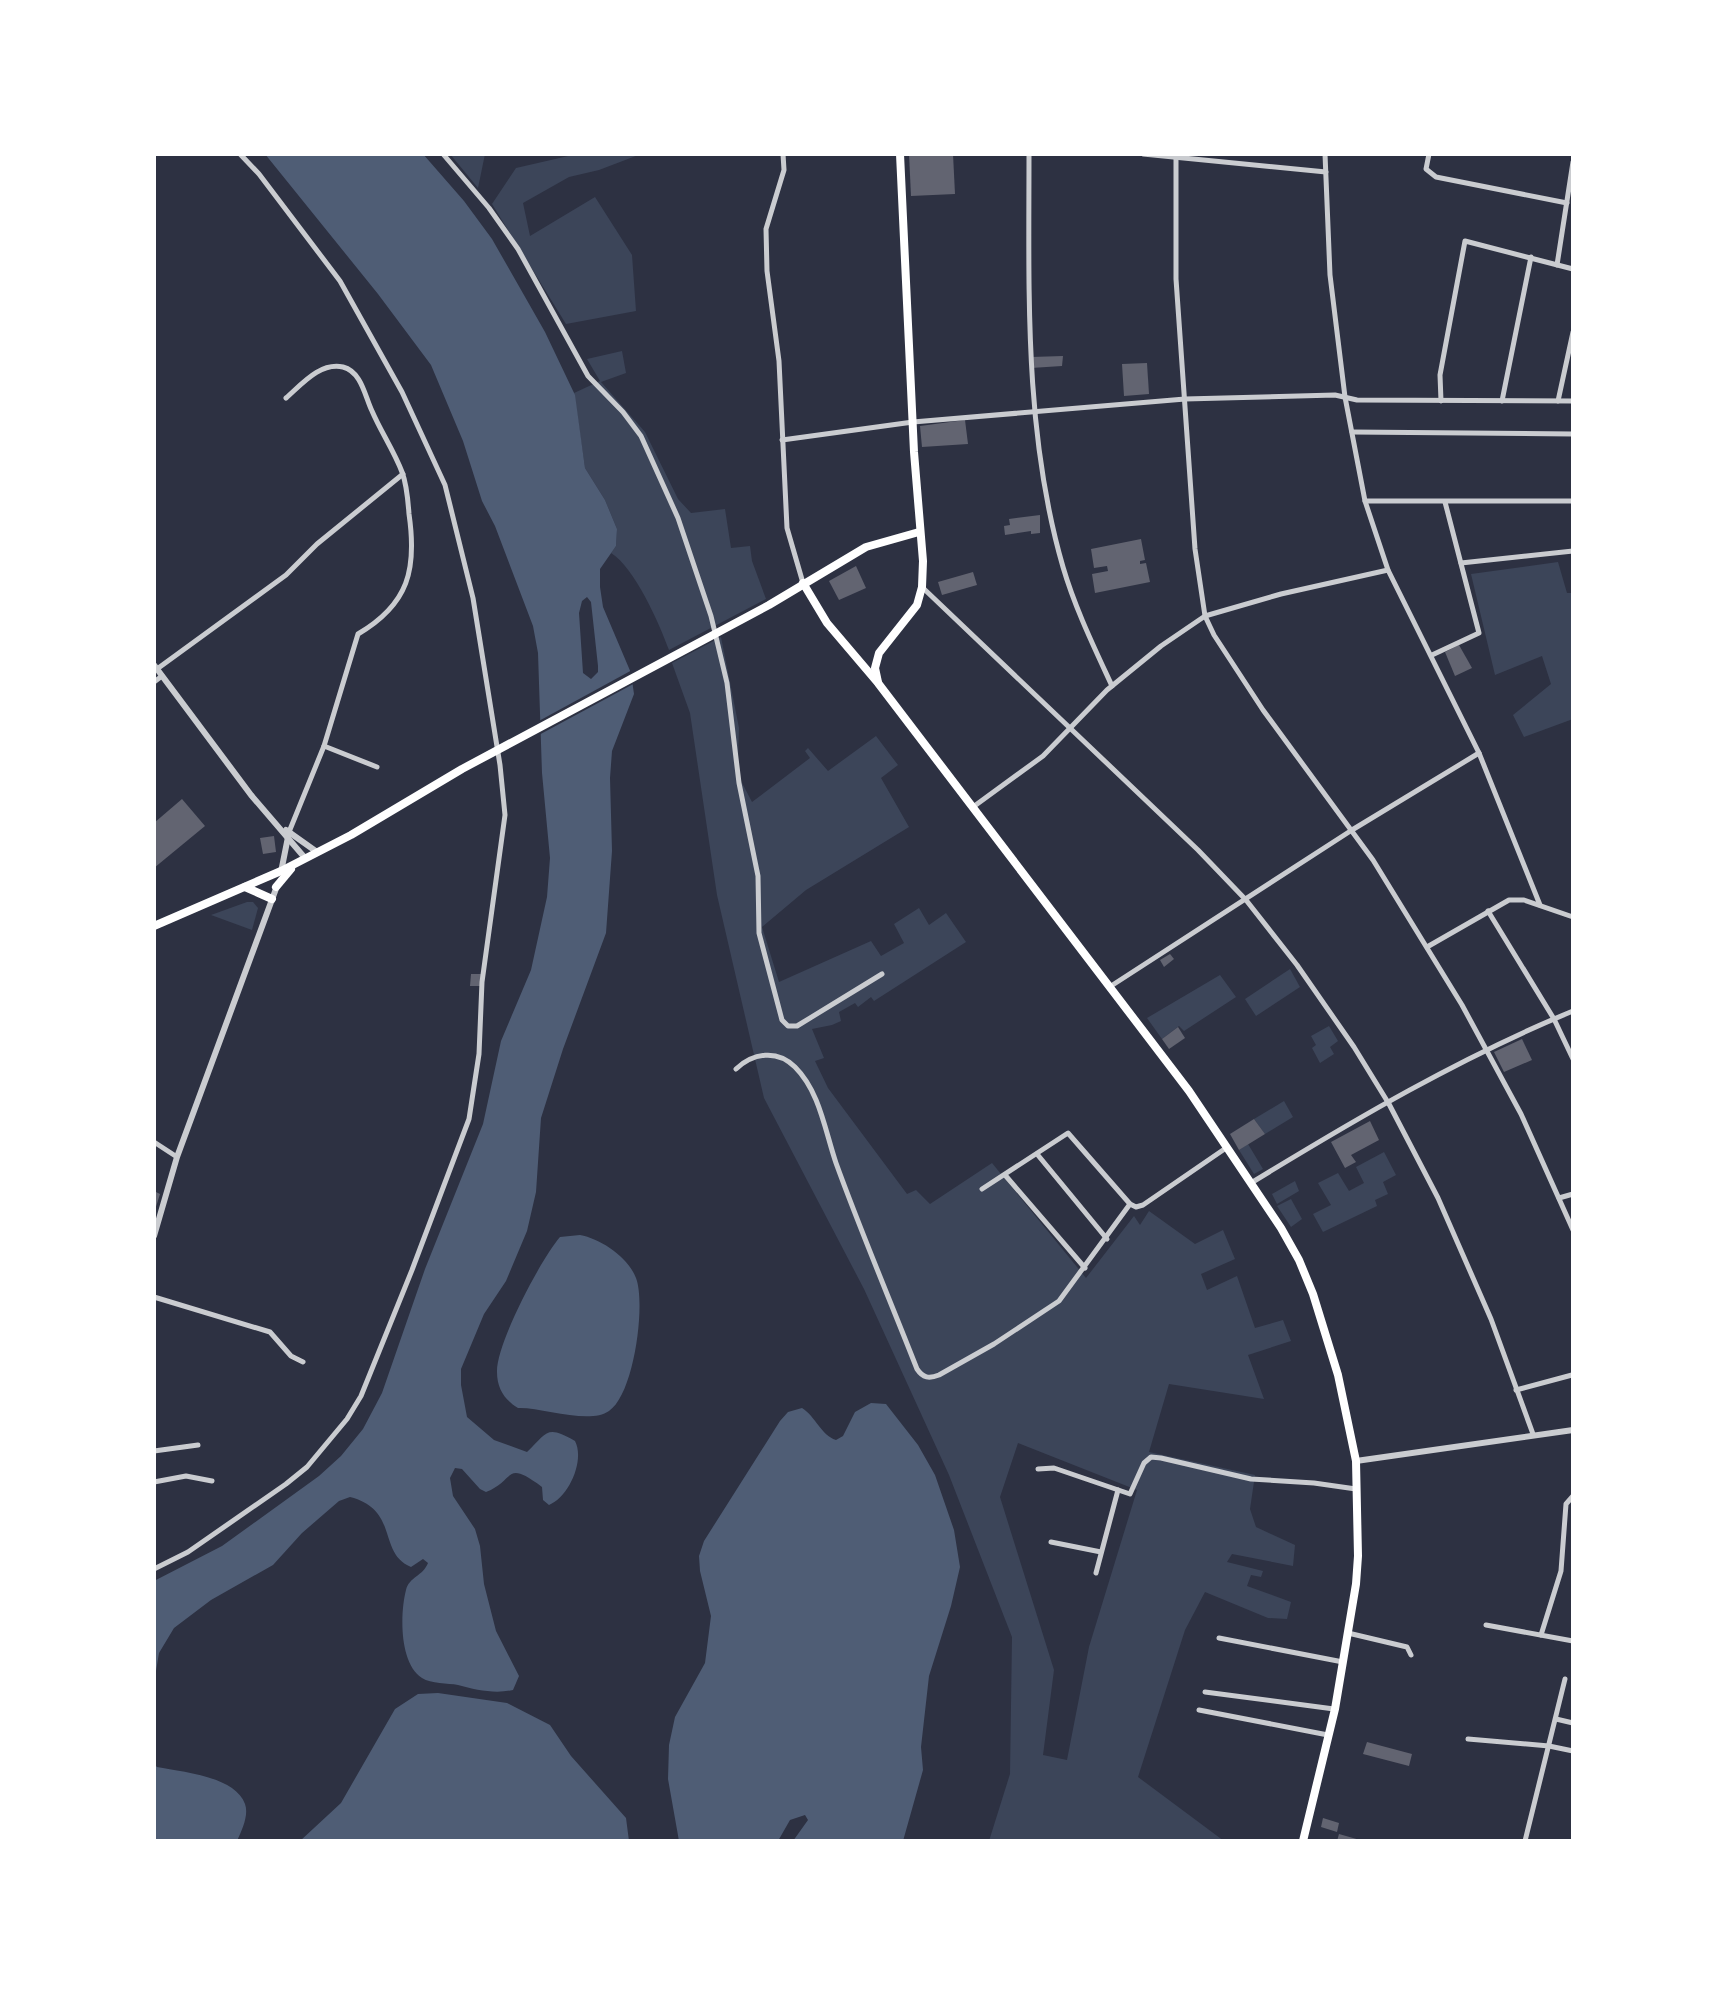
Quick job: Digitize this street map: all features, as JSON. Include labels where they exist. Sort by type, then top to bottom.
[{"type":"main road","points":[[878,683],[875,668],[879,653],[917,605],[922,587],[900,154]]},
{"type":"main road","points":[[154,926],[295,864],[462,769],[769,605],[866,547],[919,532]]},
{"type":"main road","points":[[803,583],[827,623],[878,683],[1183,1082],[1299,1260],[1313,1294],[1338,1375],[1356,1461],[1358,1556],[1330,1736],[1303,1841]]},
{"type":"main road","points":[[276,887],[295,864]]},
{"type":"main road","points":[[245,887],[272,899]]},
{"type":"street","points":[[154,1569],[188,1552],[231,1524],[307,1467],[347,1419],[361,1396],[469,1119],[479,1054],[482,982],[505,815],[473,598],[445,485],[402,392],[340,281],[259,174],[240,154]]},
{"type":"street","points":[[443,154],[489,208],[518,249],[588,376],[641,436],[678,518],[711,616],[727,683],[739,783],[758,876],[759,933],[782,1020],[788,1026],[797,1026],[882,974]]},
{"type":"street","points":[[783,154],[784,170],[766,229],[767,271],[779,361],[787,528],[803,583]]},
{"type":"street","points":[[1029,154],[1033,412],[1040,463],[1063,566],[1082,622],[1112,686]]},
{"type":"street","points":[[1143,154],[1326,172]]},
{"type":"street","points":[[1325,154],[1327,232],[1345,397],[1365,501],[1388,570],[1479,753],[1540,905]]},
{"type":"street","points":[[1429,154],[1426,169],[1436,177],[1567,203]]},
{"type":"street","points":[[1176,155],[1176,279],[1195,549],[1205,616],[1263,710],[1352,830],[1427,947],[1521,1114],[1573,1230]]},
{"type":"street","points":[[1557,265],[1573,162]]},
{"type":"street","points":[[1441,401],[1440,375],[1465,241],[1573,269]]},
{"type":"street","points":[[1502,401],[1531,257]]},
{"type":"street","points":[[1558,401],[1573,332]]},
{"type":"street","points":[[154,1236],[177,1157],[272,899],[288,836],[324,746],[358,634],[376,624],[393,605],[411,573],[414,548],[403,474],[371,411],[359,379],[345,367],[323,367],[286,398]]},
{"type":"street","points":[[782,440],[913,422],[1185,399],[1335,395],[1441,401],[1573,401]]},
{"type":"street","points":[[1352,432],[1573,434]]},
{"type":"street","points":[[305,858],[208,739],[156,667],[286,575],[317,544],[403,474]]},
{"type":"street","points":[[1365,501],[1573,501]]},
{"type":"street","points":[[1432,655],[1479,633],[1445,502]]},
{"type":"street","points":[[1461,563],[1573,551]]},
{"type":"street","points":[[973,807],[1043,756],[1112,686],[1161,646],[1205,616],[1281,594],[1388,570]]},
{"type":"street","points":[[922,587],[1198,850],[1246,900],[1328,1008],[1389,1104],[1450,1226],[1491,1319],[1533,1434]]},
{"type":"street","points":[[154,682],[162,676]]},
{"type":"street","points":[[324,746],[377,767]]},
{"type":"street","points":[[1111,986],[1352,830],[1479,753]]},
{"type":"street","points":[[288,836],[317,852]]},
{"type":"street","points":[[1427,947],[1509,900],[1517,899],[1573,916]]},
{"type":"street","points":[[1488,911],[1554,1019],[1573,1059]]},
{"type":"street","points":[[1251,1183],[1487,1049],[1573,1011]]},
{"type":"street","points":[[736,1069],[747,1060],[779,1056],[794,1065],[807,1081],[911,1354],[917,1369],[924,1376],[932,1378],[939,1375],[1049,1309],[1070,1290],[1130,1204]]},
{"type":"street","points":[[982,1189],[1068,1133],[1136,1207],[1226,1148]]},
{"type":"street","points":[[154,1142],[177,1157]]},
{"type":"street","points":[[1037,1154],[1107,1239]]},
{"type":"street","points":[[1005,1175],[1085,1268]]},
{"type":"street","points":[[1559,1198],[1573,1194]]},
{"type":"street","points":[[154,1297],[270,1332],[291,1356],[303,1362]]},
{"type":"street","points":[[1516,1390],[1572,1375]]},
{"type":"street","points":[[1356,1461],[1573,1430]]},
{"type":"street","points":[[154,1451],[198,1445]]},
{"type":"street","points":[[1038,1469],[1054,1468],[1130,1494],[1144,1463],[1151,1457],[1251,1479],[1358,1489]]},
{"type":"street","points":[[154,1482],[186,1476],[212,1481]]},
{"type":"street","points":[[1096,1573],[1118,1490]]},
{"type":"street","points":[[1541,1635],[1561,1571],[1566,1504],[1573,1496]]},
{"type":"street","points":[[1051,1542],[1101,1552]]},
{"type":"street","points":[[1486,1625],[1573,1641]]},
{"type":"street","points":[[1348,1633],[1407,1647],[1411,1655]]},
{"type":"street","points":[[1219,1638],[1343,1662]]},
{"type":"street","points":[[1525,1841],[1565,1679]]},
{"type":"street","points":[[1205,1692],[1335,1709]]},
{"type":"street","points":[[1199,1710],[1330,1736]]},
{"type":"street","points":[[1556,1719],[1573,1723]]},
{"type":"street","points":[[1468,1739],[1573,1751]]},
{"type":"shaded area","points":[[265,154],[423,154],[492,239],[545,332],[575,395],[585,468],[605,500],[617,529],[616,546],[600,569],[600,587],[603,607],[631,673],[634,694],[612,751],[612,851],[606,933],[541,1118],[536,1192],[527,1231],[506,1281],[484,1314],[461,1369],[467,1417],[494,1440],[527,1452],[543,1436],[558,1433],[575,1441],[578,1458],[569,1486],[549,1505],[543,1500],[542,1487],[521,1474],[511,1474],[486,1492],[462,1469],[455,1468],[450,1478],[453,1496],[475,1529],[496,1631],[519,1676],[513,1690],[486,1691],[435,1682],[422,1678],[414,1671],[403,1637],[404,1600],[408,1586],[428,1563],[423,1559],[411,1567],[401,1561],[376,1511],[350,1497],[339,1501],[302,1533],[273,1565],[211,1600],[174,1628],[159,1653],[154,1683],[154,1581],[222,1546],[319,1476],[363,1429],[382,1393],[425,1269],[483,1124],[501,1041],[531,970],[547,897],[550,858],[542,773],[538,653],[533,626],[431,365]],"holes":[[[587,597],[591,602],[598,666],[598,672],[591,679],[583,673],[579,613],[582,601]]]},
{"type":"shaded area","points":[[450,154],[485,154],[478,188]]},
{"type":"shaded area","points":[[577,154],[641,154],[599,170],[569,177],[523,203],[530,236],[595,197],[632,255],[636,311],[566,324],[492,204],[516,168]]},
{"type":"shaded area","points":[[622,351],[626,373],[601,382],[645,432],[678,499],[691,513],[725,509],[731,548],[750,546],[752,561],[766,599],[669,650],[637,583],[611,553],[616,546],[617,529],[605,500],[585,468],[574,393],[600,381],[587,359]]},
{"type":"shaded area","points":[[1558,562],[1567,593],[1573,593],[1573,719],[1524,737],[1513,715],[1551,684],[1542,656],[1495,675],[1471,574]]},
{"type":"shaded area","points":[[721,637],[739,728],[741,781],[752,802],[810,758],[805,751],[808,748],[828,771],[876,736],[898,765],[881,778],[909,827],[806,890],[762,927],[779,982],[871,941],[881,956],[904,943],[894,924],[919,908],[929,925],[946,913],[966,942],[874,1001],[871,997],[858,1007],[855,1003],[839,1012],[841,1021],[812,1029],[824,1058],[815,1061],[828,1088],[907,1194],[916,1190],[930,1204],[992,1163],[1086,1278],[1134,1216],[1140,1225],[1149,1211],[1195,1244],[1223,1230],[1235,1259],[1201,1274],[1207,1290],[1237,1276],[1255,1328],[1283,1320],[1291,1341],[1248,1355],[1264,1399],[1169,1384],[1149,1452],[1255,1475],[1250,1509],[1256,1527],[1295,1545],[1293,1566],[1232,1554],[1227,1562],[1263,1571],[1261,1577],[1251,1575],[1247,1586],[1291,1602],[1287,1619],[1268,1618],[1205,1592],[1185,1630],[1138,1777],[1224,1841],[989,1841],[1010,1774],[1012,1637],[949,1475],[864,1289],[764,1098],[717,895],[690,713],[672,663]],"holes":[[[1018,1443],[1137,1490],[1089,1647],[1067,1760],[1043,1755],[1054,1670],[1000,1497]]]},
{"type":"shaded area","points":[[253,902],[258,908],[252,930],[211,915]]},
{"type":"shaded area","points":[[1290,969],[1300,987],[1256,1016],[1245,999]]},
{"type":"shaded area","points":[[1220,975],[1236,997],[1184,1031],[1179,1026],[1162,1039],[1147,1018]]},
{"type":"shaded area","points":[[1329,1026],[1338,1041],[1330,1047],[1334,1054],[1320,1063],[1312,1048],[1316,1045],[1311,1036]]},
{"type":"shaded area","points":[[1284,1101],[1293,1117],[1265,1134],[1254,1119]]},
{"type":"shaded area","points":[[1248,1144],[1263,1169],[1254,1174],[1239,1150]]},
{"type":"shaded area","points":[[1384,1152],[1396,1175],[1383,1182],[1388,1194],[1375,1200],[1377,1206],[1323,1232],[1313,1214],[1331,1205],[1318,1183],[1338,1173],[1349,1191],[1364,1183],[1356,1167]]},
{"type":"shaded area","points":[[1295,1181],[1299,1191],[1277,1204],[1272,1194]]},
{"type":"shaded area","points":[[1291,1199],[1302,1219],[1291,1227],[1277,1206]]},
{"type":"shaded area","points":[[580,1235],[613,1250],[627,1263],[636,1278],[640,1308],[636,1348],[625,1387],[618,1402],[600,1415],[578,1416],[518,1408],[506,1398],[498,1384],[497,1372],[504,1342],[531,1282],[552,1248],[560,1237]]},
{"type":"shaded area","points":[[871,1403],[886,1404],[918,1445],[935,1475],[954,1530],[960,1567],[929,1676],[921,1747],[923,1770],[903,1841],[793,1841],[808,1820],[805,1815],[790,1820],[778,1841],[679,1841],[668,1779],[669,1745],[675,1717],[705,1663],[711,1616],[700,1571],[699,1556],[704,1541],[788,1412],[802,1408],[826,1434],[836,1440],[843,1436],[855,1412]]},
{"type":"shaded area","points":[[438,1693],[507,1703],[550,1725],[571,1756],[626,1818],[629,1841],[300,1841],[341,1803],[395,1709],[418,1694]]},
{"type":"shaded area","points":[[154,1764],[207,1777],[231,1787],[245,1804],[246,1813],[237,1841],[154,1841]]},
{"type":"pier","points":[[634,669],[637,682],[537,736],[537,722]]},
{"type":"building","points":[[909,154],[953,154],[955,194],[911,196]]},
{"type":"building","points":[[1063,356],[1062,366],[1031,368],[1031,357]]},
{"type":"building","points":[[1147,363],[1149,394],[1124,396],[1122,364]]},
{"type":"building","points":[[965,420],[968,444],[922,447],[920,426]]},
{"type":"building","points":[[1040,515],[1040,533],[1031,534],[1031,531],[1005,535],[1004,526],[1010,525],[1009,519]]},
{"type":"building","points":[[1141,539],[1145,560],[1140,564],[1146,563],[1150,582],[1095,593],[1092,574],[1108,571],[1107,566],[1094,568],[1091,549]]},
{"type":"building","points":[[856,566],[866,588],[839,600],[829,581]]},
{"type":"building","points":[[973,572],[977,585],[942,595],[938,582]]},
{"type":"building","points":[[1459,645],[1472,668],[1455,676],[1445,652]]},
{"type":"building","points":[[182,799],[205,826],[154,868],[154,823]]},
{"type":"building","points":[[274,836],[276,852],[263,854],[260,838]]},
{"type":"building","points":[[1170,954],[1174,959],[1164,967],[1160,960]]},
{"type":"building","points":[[471,974],[482,974],[481,986],[470,986]]},
{"type":"building","points":[[1178,1027],[1185,1038],[1169,1049],[1162,1039]]},
{"type":"building","points":[[1522,1039],[1532,1060],[1504,1072],[1494,1052]]},
{"type":"building","points":[[1254,1119],[1265,1134],[1239,1150],[1230,1134]]},
{"type":"building","points":[[1370,1121],[1379,1140],[1351,1155],[1356,1162],[1345,1168],[1331,1142]]},
{"type":"building","points":[[154,1191],[160,1194],[154,1213]]},
{"type":"building","points":[[1367,1742],[1412,1754],[1409,1766],[1363,1754]]},
{"type":"building","points":[[1323,1818],[1339,1823],[1337,1832],[1321,1827]]},
{"type":"building","points":[[1339,1834],[1360,1840],[1360,1841],[1337,1841]]}]
